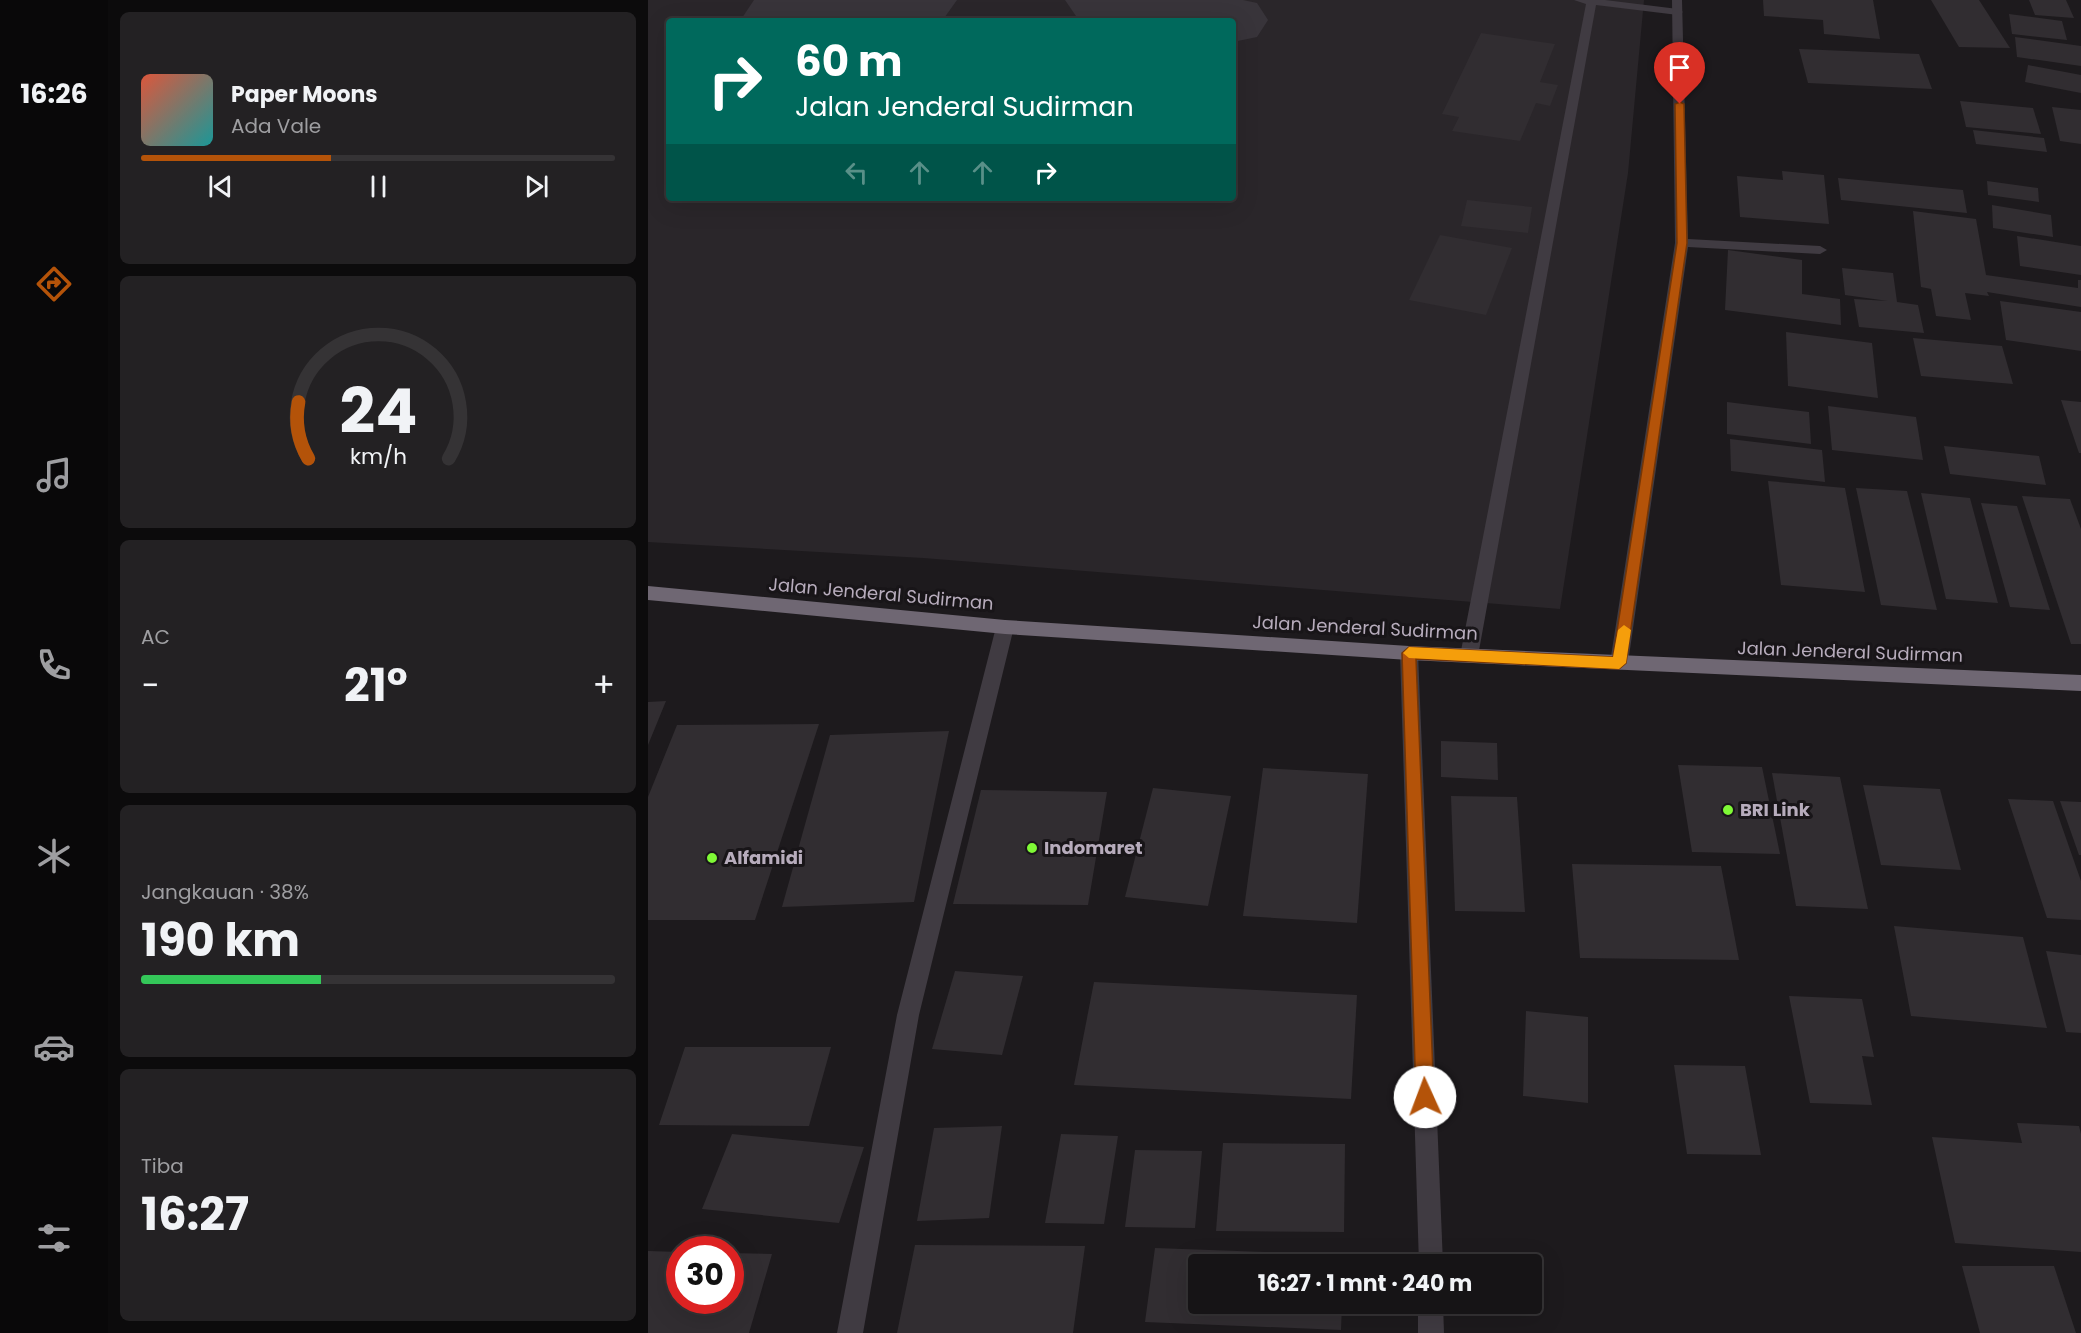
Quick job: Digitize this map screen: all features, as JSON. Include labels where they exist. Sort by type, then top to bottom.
[{"type":"highway","name":"Jalan Jenderal Sudirman","points":[[648,593],[1005,627],[1409,653],[2081,683]]},
{"type":"street","points":[[1469,656],[1585,1],[1678,6],[1682,243],[1619,663]]},
{"type":"street","points":[[1682,243],[1820,250]]},
{"type":"street","points":[[850,1333],[908,1016],[1005,627]]},
{"type":"street","points":[[1409,653],[1431,1254]]},
{"type":"street","points":[[1431,1314],[1431,1333]]},
{"type":"shaded area","points":[[648,0],[1644,0],[1628,173],[1560,609],[923,558],[648,542]]},
{"type":"building","points":[[1763,0],[1873,0],[1880,39],[1824,34],[1823,20],[1764,16]]},
{"type":"building","points":[[1931,0],[1979,0],[2010,48],[1959,47]]},
{"type":"building","points":[[2029,0],[2066,0],[2074,18],[2035,15]]},
{"type":"building","points":[[2009,14],[2062,21],[2067,40],[2012,34]]},
{"type":"building","points":[[1481,33],[1555,44],[1540,82],[1558,85],[1550,106],[1536,103],[1520,141],[1452,131],[1459,117],[1442,114]]},
{"type":"building","points":[[2015,37],[2081,46],[2081,66],[2017,57]]},
{"type":"building","points":[[1799,49],[1919,54],[1932,89],[1808,83]]},
{"type":"building","points":[[2028,65],[2081,75],[2081,93],[2025,82]]},
{"type":"building","points":[[1960,101],[2033,108],[2041,134],[1966,127]]},
{"type":"building","points":[[2052,107],[2081,110],[2081,144],[2060,141]]},
{"type":"building","points":[[1973,130],[2044,138],[2047,152],[1976,144]]},
{"type":"building","points":[[1782,171],[1824,175],[1829,224],[1740,217],[1737,176],[1783,180]]},
{"type":"building","points":[[1838,178],[1963,190],[1967,213],[1841,200]]},
{"type":"building","points":[[1987,181],[2038,188],[2039,202],[1988,195]]},
{"type":"building","points":[[1467,200],[1532,207],[1528,233],[1461,226]]},
{"type":"building","points":[[1992,205],[2051,215],[2053,237],[1993,228]]},
{"type":"building","points":[[1913,211],[1976,219],[1986,275],[2078,288],[2078,280],[2081,280],[2081,307],[1987,292],[1989,296],[1965,293],[1971,320],[1936,316],[1931,289],[1921,287]]},
{"type":"building","points":[[1440,235],[1512,248],[1486,315],[1409,300]]},
{"type":"building","points":[[2017,236],[2081,246],[2081,275],[2020,266]]},
{"type":"building","points":[[1728,250],[1802,260],[1802,294],[1840,299],[1841,325],[1725,310]]},
{"type":"building","points":[[1842,268],[1893,273],[1897,302],[1918,305],[1924,333],[1859,327],[1854,299],[1888,301],[1845,295]]},
{"type":"building","points":[[2000,301],[2081,312],[2081,351],[2006,340]]},
{"type":"building","points":[[1786,332],[1872,343],[1878,398],[1788,386]]},
{"type":"building","points":[[1913,338],[2002,346],[2013,384],[1921,376]]},
{"type":"building","points":[[2061,400],[2081,402],[2081,453],[2079,453]]},
{"type":"building","points":[[1727,402],[1809,412],[1811,444],[1727,434]]},
{"type":"building","points":[[1828,406],[1916,417],[1923,460],[1832,450]]},
{"type":"building","points":[[1730,439],[1822,450],[1825,482],[1731,471]]},
{"type":"building","points":[[1944,446],[2039,456],[2046,485],[1950,474]]},
{"type":"building","points":[[1768,481],[1845,488],[1865,592],[1781,585]]},
{"type":"building","points":[[1856,488],[1907,491],[1937,610],[1881,605]]},
{"type":"building","points":[[1921,493],[1970,498],[1998,603],[1946,599]]},
{"type":"building","points":[[2022,496],[2070,499],[2081,529],[2081,644],[2071,644]]},
{"type":"building","points":[[1981,503],[2017,506],[2050,610],[2010,607]]},
{"type":"building","points":[[666,701],[648,745],[648,702]]},
{"type":"building","name":"Alfamidi","points":[[819,724],[755,920],[648,920],[648,797],[677,725]]},
{"type":"building","points":[[949,731],[914,902],[782,907],[830,735]]},
{"type":"building","points":[[1441,741],[1497,743],[1498,780],[1441,777]]},
{"type":"building","name":"BRI Link","points":[[1678,765],[1762,767],[1780,854],[1692,852]]},
{"type":"building","points":[[1263,768],[1368,774],[1357,923],[1243,916]]},
{"type":"building","points":[[1772,773],[1840,777],[1868,909],[1796,906]]},
{"type":"building","points":[[1863,785],[1940,789],[1961,870],[1881,865]]},
{"type":"building","points":[[1153,788],[1231,796],[1208,906],[1125,897]]},
{"type":"building","name":"Indomaret","points":[[981,790],[1107,792],[1088,905],[953,904]]},
{"type":"building","points":[[1451,796],[1517,797],[1525,912],[1455,911]]},
{"type":"building","points":[[2008,799],[2053,801],[2081,881],[2081,920],[2047,918]]},
{"type":"building","points":[[2060,801],[2081,802],[2081,855],[2079,855]]},
{"type":"building","points":[[1572,864],[1721,866],[1739,960],[1580,958]]},
{"type":"building","points":[[1894,926],[2023,937],[2047,1028],[1911,1016]]},
{"type":"building","points":[[2046,951],[2081,955],[2081,1033],[2066,1032]]},
{"type":"building","points":[[955,971],[1023,976],[1002,1055],[932,1049]]},
{"type":"building","points":[[1094,982],[1357,995],[1351,1099],[1074,1085]]},
{"type":"building","points":[[1789,996],[1862,999],[1874,1057],[1862,1056],[1872,1105],[1810,1103]]},
{"type":"building","points":[[1526,1011],[1588,1017],[1588,1103],[1523,1096]]},
{"type":"building","points":[[685,1047],[831,1047],[809,1126],[659,1125]]},
{"type":"building","points":[[1674,1065],[1745,1066],[1761,1155],[1687,1154]]},
{"type":"building","points":[[2017,1123],[2079,1126],[2081,1134],[2081,1252],[1955,1243],[1932,1137],[2022,1143]]},
{"type":"building","points":[[1002,1126],[989,1218],[917,1221],[934,1128]]},
{"type":"building","points":[[732,1134],[864,1147],[839,1223],[702,1209]]},
{"type":"building","points":[[1061,1134],[1118,1136],[1104,1224],[1045,1223]]},
{"type":"building","points":[[1223,1143],[1345,1144],[1344,1232],[1216,1231]]},
{"type":"building","points":[[1135,1150],[1202,1151],[1195,1228],[1125,1227]]},
{"type":"building","points":[[915,1245],[1085,1246],[1073,1333],[897,1333]]},
{"type":"building","points":[[1155,1248],[1317,1254],[1188,1254],[1188,1314],[1342,1314],[1341,1330],[1145,1322]]},
{"type":"building","points":[[648,1251],[666,1252],[666,1314],[744,1314],[744,1253],[772,1254],[749,1333],[648,1333]]},
{"type":"building","points":[[1962,1266],[2054,1266],[2076,1333],[1980,1333]]},
{"type":"taxiway","points":[[1103,0],[1216,18]]},
{"type":"runway","points":[[841,18],[862,0]]},
{"type":"slow traffic","points":[[1409,653],[1619,663],[1624,630]]},
{"type":"place","name":"BRI Link","points":[[1728,810]]},
{"type":"place","name":"Indomaret","points":[[1032,848]]},
{"type":"place","name":"Alfamidi","points":[[712,858]]},
{"type":"route","points":[[1425,1097],[1409,653],[1619,663],[1682,243],[1680,104]]}]
